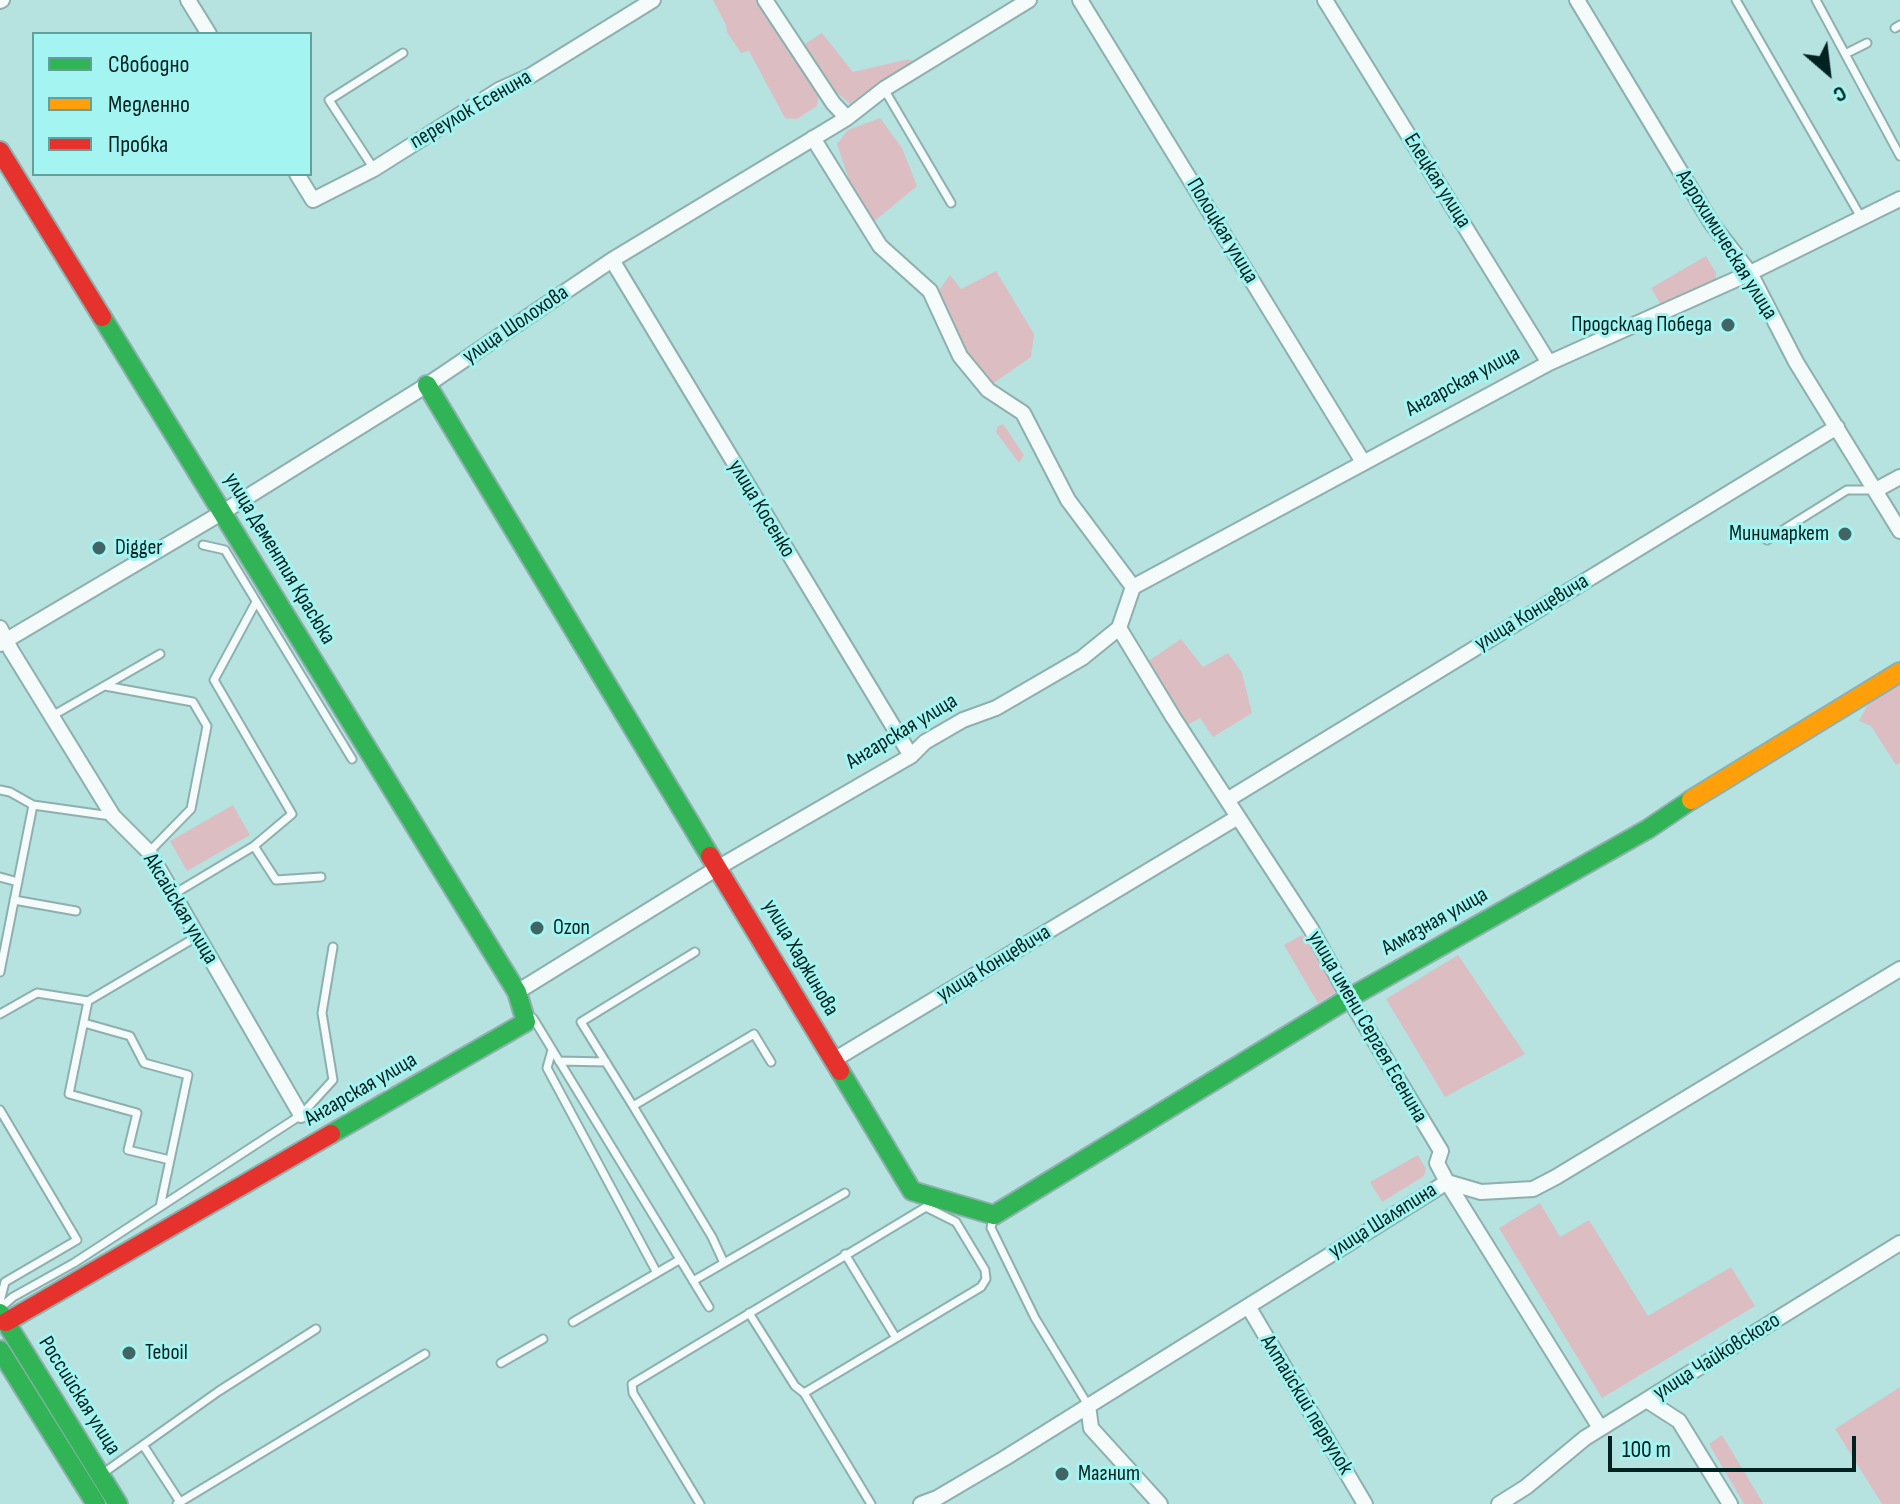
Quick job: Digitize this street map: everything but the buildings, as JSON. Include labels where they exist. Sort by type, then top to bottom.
[{"type":"street","points":[[188,0],[208,32]]},
{"type":"street","name":"переулок Есенина","points":[[298,176],[313,200],[374,169],[499,90],[530,76],[653,0]]},
{"type":"street","points":[[765,0],[833,103],[847,118]]},
{"type":"street","name":"улица Шолохова","points":[[2,637],[223,512],[427,385],[612,260],[847,118],[884,89],[1029,0]]},
{"type":"street","name":"Полоцкая улица","points":[[1080,0],[1363,462]]},
{"type":"street","name":"Елецкая улица","points":[[1325,0],[1549,363]]},
{"type":"street","name":"Агрохимическая улица","points":[[1577,0],[1712,224],[1750,273],[1796,362],[1900,531]]},
{"type":"street","points":[[813,138],[880,246],[930,291],[960,356],[988,390],[1023,413],[1068,500],[1133,587],[1119,628]]},
{"type":"street","name":"улица Дементия Красюка","points":[[0,151],[517,992]]},
{"type":"street","name":"Ангарская улица","points":[[1133,587],[1549,363],[1750,273],[1900,199]]},
{"type":"street","name":"улица Косенко","points":[[612,260],[911,756]]},
{"type":"street","name":"улица Хаджинова","points":[[427,385],[912,1191],[994,1215]]},
{"type":"street","name":"улица Концевича","points":[[1227,800],[1837,427]]},
{"type":"street","points":[[1876,490],[1900,477]]},
{"type":"street","name":"Ангарская улица","points":[[2,1315],[526,1022],[517,992],[719,867],[911,756],[925,742],[996,708],[1082,658],[1119,628]]},
{"type":"street","name":"улица имени Сергея Есенина","points":[[1119,628],[1311,929],[1441,1151],[1437,1163],[1447,1182],[1597,1423],[1603,1427]]},
{"type":"street","name":"Аксайская улица","points":[[2,637],[113,816],[149,852],[301,1115]]},
{"type":"street","name":"Алмазная улица","points":[[994,1215],[1349,998],[1648,829],[1729,775],[1827,719],[1900,672]]},
{"type":"street","name":"улица Концевича","points":[[832,1061],[1238,817]]},
{"type":"street","name":"улица Шаляпина","points":[[921,1504],[937,1498],[1005,1458],[1447,1182],[1481,1192],[1533,1189],[1900,969]]},
{"type":"street","name":"улица Чайковского","points":[[1499,1504],[1526,1487],[1585,1438],[1900,1243]]},
{"type":"street","name":"Алтайский переулок","points":[[1248,1306],[1365,1504]]},
{"type":"street","name":"Российская улица","points":[[2,1315],[118,1504]]},
{"type":"street","name":"Российская улица","points":[[0,1350],[96,1504]]},
{"type":"street","points":[[1648,1401],[1679,1421],[1730,1504]]},
{"type":"street","points":[[1088,1405],[1091,1428],[1160,1504]]},
{"type":"lane","points":[[1736,0],[1862,219]]},
{"type":"lane","points":[[1816,0],[1900,156]]},
{"type":"lane","points":[[1845,54],[1867,43]]},
{"type":"lane","points":[[374,169],[329,100],[403,53]]},
{"type":"lane","points":[[884,89],[951,203]]},
{"type":"lane","points":[[1767,540],[1847,490],[1876,490]]},
{"type":"lane","points":[[203,545],[225,550],[352,759]]},
{"type":"lane","points":[[174,894],[254,846],[292,814],[214,680],[256,602]]},
{"type":"lane","points":[[52,716],[160,654]]},
{"type":"lane","points":[[105,686],[193,702],[207,726],[191,809],[149,852]]},
{"type":"lane","points":[[0,790],[33,805],[113,816]]},
{"type":"lane","points":[[0,972],[33,805]]},
{"type":"lane","points":[[254,846],[276,880],[321,877]]},
{"type":"lane","points":[[0,877],[18,882]]},
{"type":"lane","points":[[14,900],[76,911]]},
{"type":"lane","points":[[0,1014],[37,993],[88,1001],[198,936]]},
{"type":"lane","points":[[2,1315],[13,1297],[74,1263],[301,1115],[333,1080],[322,1013],[333,947]]},
{"type":"lane","points":[[695,952],[581,1022],[712,1237],[724,1263]]},
{"type":"lane","points":[[517,992],[709,1307]]},
{"type":"lane","points":[[88,1001],[69,1094],[137,1113],[128,1150],[170,1160]]},
{"type":"lane","points":[[84,1023],[130,1036],[144,1063],[188,1075],[160,1207]]},
{"type":"lane","points":[[633,1106],[754,1034],[771,1062]]},
{"type":"lane","points":[[552,1050],[547,1068],[657,1273]]},
{"type":"lane","points":[[559,1061],[606,1062]]},
{"type":"lane","points":[[0,1110],[77,1240],[5,1282],[0,1301]]},
{"type":"lane","points":[[693,1281],[845,1193]]},
{"type":"lane","points":[[700,1504],[633,1393],[632,1384],[926,1207],[956,1222],[985,1270],[986,1279],[981,1287],[804,1393]]},
{"type":"lane","points":[[994,1215],[991,1228],[1028,1305],[1088,1405]]},
{"type":"lane","points":[[845,1254],[896,1338]]},
{"type":"lane","points":[[573,1322],[679,1260]]},
{"type":"lane","points":[[749,1313],[795,1386],[804,1393],[871,1504]]},
{"type":"lane","points":[[100,1476],[219,1391],[316,1329]]},
{"type":"lane","points":[[501,1363],[543,1339]]},
{"type":"lane","points":[[143,1445],[178,1503],[425,1354]]},
{"type":"shaded area","points":[[713,0],[761,0],[819,90],[817,106],[797,119],[785,118],[749,51],[741,53],[727,32]]},
{"type":"shaded area","points":[[822,33],[853,72],[909,59],[922,70],[854,107],[827,85],[802,46]]},
{"type":"shaded area","points":[[880,118],[902,148],[917,186],[872,223],[853,192],[837,144],[848,130]]},
{"type":"shaded area","points":[[1706,256],[1716,279],[1663,308],[1651,288]]},
{"type":"shaded area","points":[[996,271],[1034,334],[1031,357],[991,385],[960,351],[937,293],[950,275],[961,289]]},
{"type":"shaded area","points":[[1003,424],[1024,455],[1019,463],[996,432],[998,426]]},
{"type":"shaded area","points":[[1181,639],[1203,667],[1228,653],[1242,673],[1252,713],[1213,737],[1200,718],[1184,727],[1144,664]]},
{"type":"shaded area","points":[[1900,675],[1900,763],[1896,765],[1871,726],[1859,721],[1867,706]]},
{"type":"shaded area","points":[[233,805],[250,835],[187,871],[170,841]]},
{"type":"shaded area","points":[[1302,935],[1313,947],[1339,990],[1318,1003],[1284,945]]},
{"type":"shaded area","points":[[1458,955],[1525,1054],[1445,1097],[1386,999]]},
{"type":"shaded area","points":[[1418,1155],[1426,1169],[1424,1176],[1382,1202],[1370,1182]]},
{"type":"shaded area","points":[[1540,1203],[1560,1237],[1589,1220],[1648,1316],[1731,1267],[1755,1306],[1602,1398],[1499,1228]]},
{"type":"shaded area","points":[[1900,1387],[1900,1504],[1882,1504],[1835,1429]]},
{"type":"shaded area","points":[[1722,1435],[1763,1503],[1744,1504],[1709,1444]]},
{"type":"traffic: fast","points":[[102,317],[517,992],[526,1022],[331,1134]]},
{"type":"traffic: fast","points":[[427,385],[710,856]]},
{"type":"traffic: fast","points":[[840,1071],[912,1191],[994,1215],[1349,998],[1648,829],[1691,800]]},
{"type":"traffic: fast","points":[[0,1313],[118,1504]]},
{"type":"traffic: fast","points":[[0,1350],[96,1504]]},
{"type":"traffic: slow","points":[[1691,800],[1900,672]]},
{"type":"traffic: jam","points":[[0,151],[102,317]]},
{"type":"traffic: jam","points":[[710,856],[840,1071]]},
{"type":"traffic: jam","points":[[6,1322],[331,1134]]},
{"type":"place","name":"Продсклад Победа","points":[[1728,325]]},
{"type":"place","name":"Минимаркет","points":[[1845,534]]},
{"type":"place","name":"Digger","points":[[99,548]]},
{"type":"place","name":"Ozon","points":[[537,928]]},
{"type":"place","name":"Teboil","points":[[129,1353]]},
{"type":"place","name":"Магнит","points":[[1062,1474]]}]
